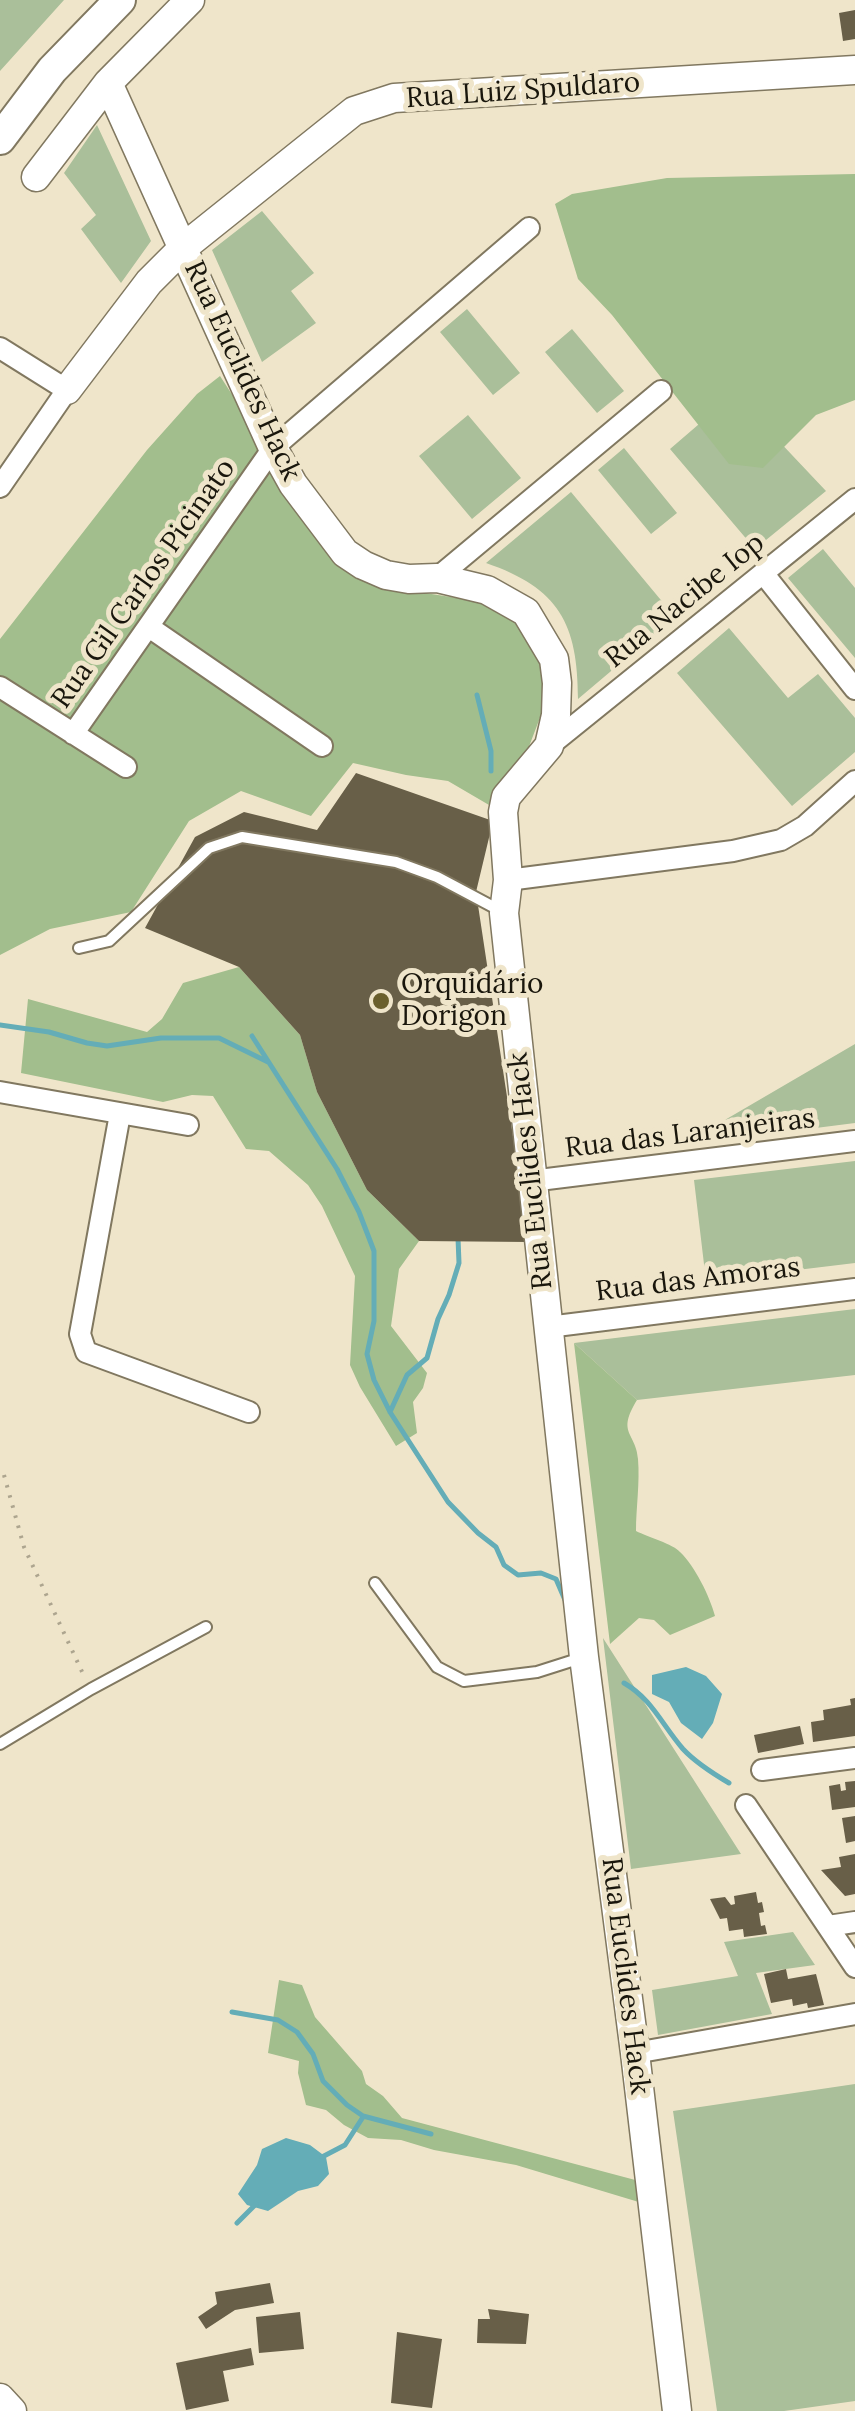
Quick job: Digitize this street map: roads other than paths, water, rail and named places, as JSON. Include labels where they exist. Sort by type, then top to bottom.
[{"type":"main road","points":[[0,139],[52,70],[120,0]]},
{"type":"street","points":[[36,177],[108,83],[190,0]]},
{"type":"street","name":"Rua Luiz Spuldaro","points":[[0,487],[149,282],[184,247],[354,111],[394,98],[855,70]]},
{"type":"street","name":"Rua Euclides Hack","points":[[108,83],[273,448],[293,484],[345,553],[386,575],[438,578],[487,590],[526,612],[554,659],[556,715],[549,746],[506,797],[508,880],[504,913],[584,1657],[676,2411]]},
{"type":"street","name":"Rua Gil Carlos Picinato","points":[[73,734],[273,448],[529,228]]},
{"type":"street","points":[[0,348],[67,390]]},
{"type":"street","points":[[438,578],[661,391]]},
{"type":"street","name":"Rua Nacibe Iop","points":[[549,746],[855,499]]},
{"type":"street","points":[[762,573],[855,690]]},
{"type":"street","points":[[149,626],[322,746]]},
{"type":"street","points":[[0,687],[126,767]]},
{"type":"street","points":[[508,880],[733,851],[782,840],[805,826],[855,781]]},
{"type":"street","points":[[0,1092],[188,1126]]},
{"type":"street","points":[[120,1114],[80,1334],[86,1352],[249,1412]]},
{"type":"street","name":"Rua das Laranjeiras","points":[[532,1181],[855,1141]]},
{"type":"street","name":"Rua das Amoras","points":[[548,1326],[855,1289]]},
{"type":"street","points":[[762,1770],[855,1758]]},
{"type":"street","points":[[746,1805],[855,1968]]},
{"type":"street","points":[[828,1926],[855,1922]]},
{"type":"street","points":[[635,2053],[855,2014]]},
{"type":"street","points":[[0,2398],[12,2411]]},
{"type":"lane","points":[[79,948],[108,941],[209,848],[242,837],[396,862],[438,876],[504,913]]},
{"type":"lane","points":[[374,1584],[437,1668],[464,1680],[537,1672],[584,1657]]},
{"type":"lane","points":[[0,1744],[90,1689],[206,1627]]},
{"type":"water","points":[[686,1667],[706,1676],[722,1694],[713,1723],[702,1739],[681,1723],[669,1702],[652,1694],[652,1675]]},
{"type":"water","points":[[286,2138],[310,2145],[326,2157],[329,2174],[318,2186],[298,2191],[268,2211],[247,2205],[238,2194],[257,2165],[262,2149]]},
{"type":"waterway","points":[[477,695],[491,751],[491,771]]},
{"type":"waterway","points":[[0,1025],[107,1046],[161,1038],[219,1038],[268,1062]]},
{"type":"waterway","points":[[252,1036],[337,1169],[374,1251],[374,1321],[367,1354],[374,1380],[390,1412],[448,1502],[496,1547],[504,1565],[518,1575],[541,1573],[556,1579],[565,1600]]},
{"type":"waterway","points":[[390,1412],[407,1375],[427,1358],[459,1263],[458,1238]]},
{"type":"waterway","points":[[624,1683],[649,1705],[688,1754],[729,1783]]},
{"type":"waterway","points":[[232,2012],[278,2020],[297,2032],[313,2054],[323,2081],[363,2116],[431,2134]]},
{"type":"waterway","points":[[322,2157],[345,2145],[363,2117]]},
{"type":"waterway","points":[[237,2223],[256,2204]]},
{"type":"place","name":"Orquidário Dorigon","points":[[381,1001]]}]
